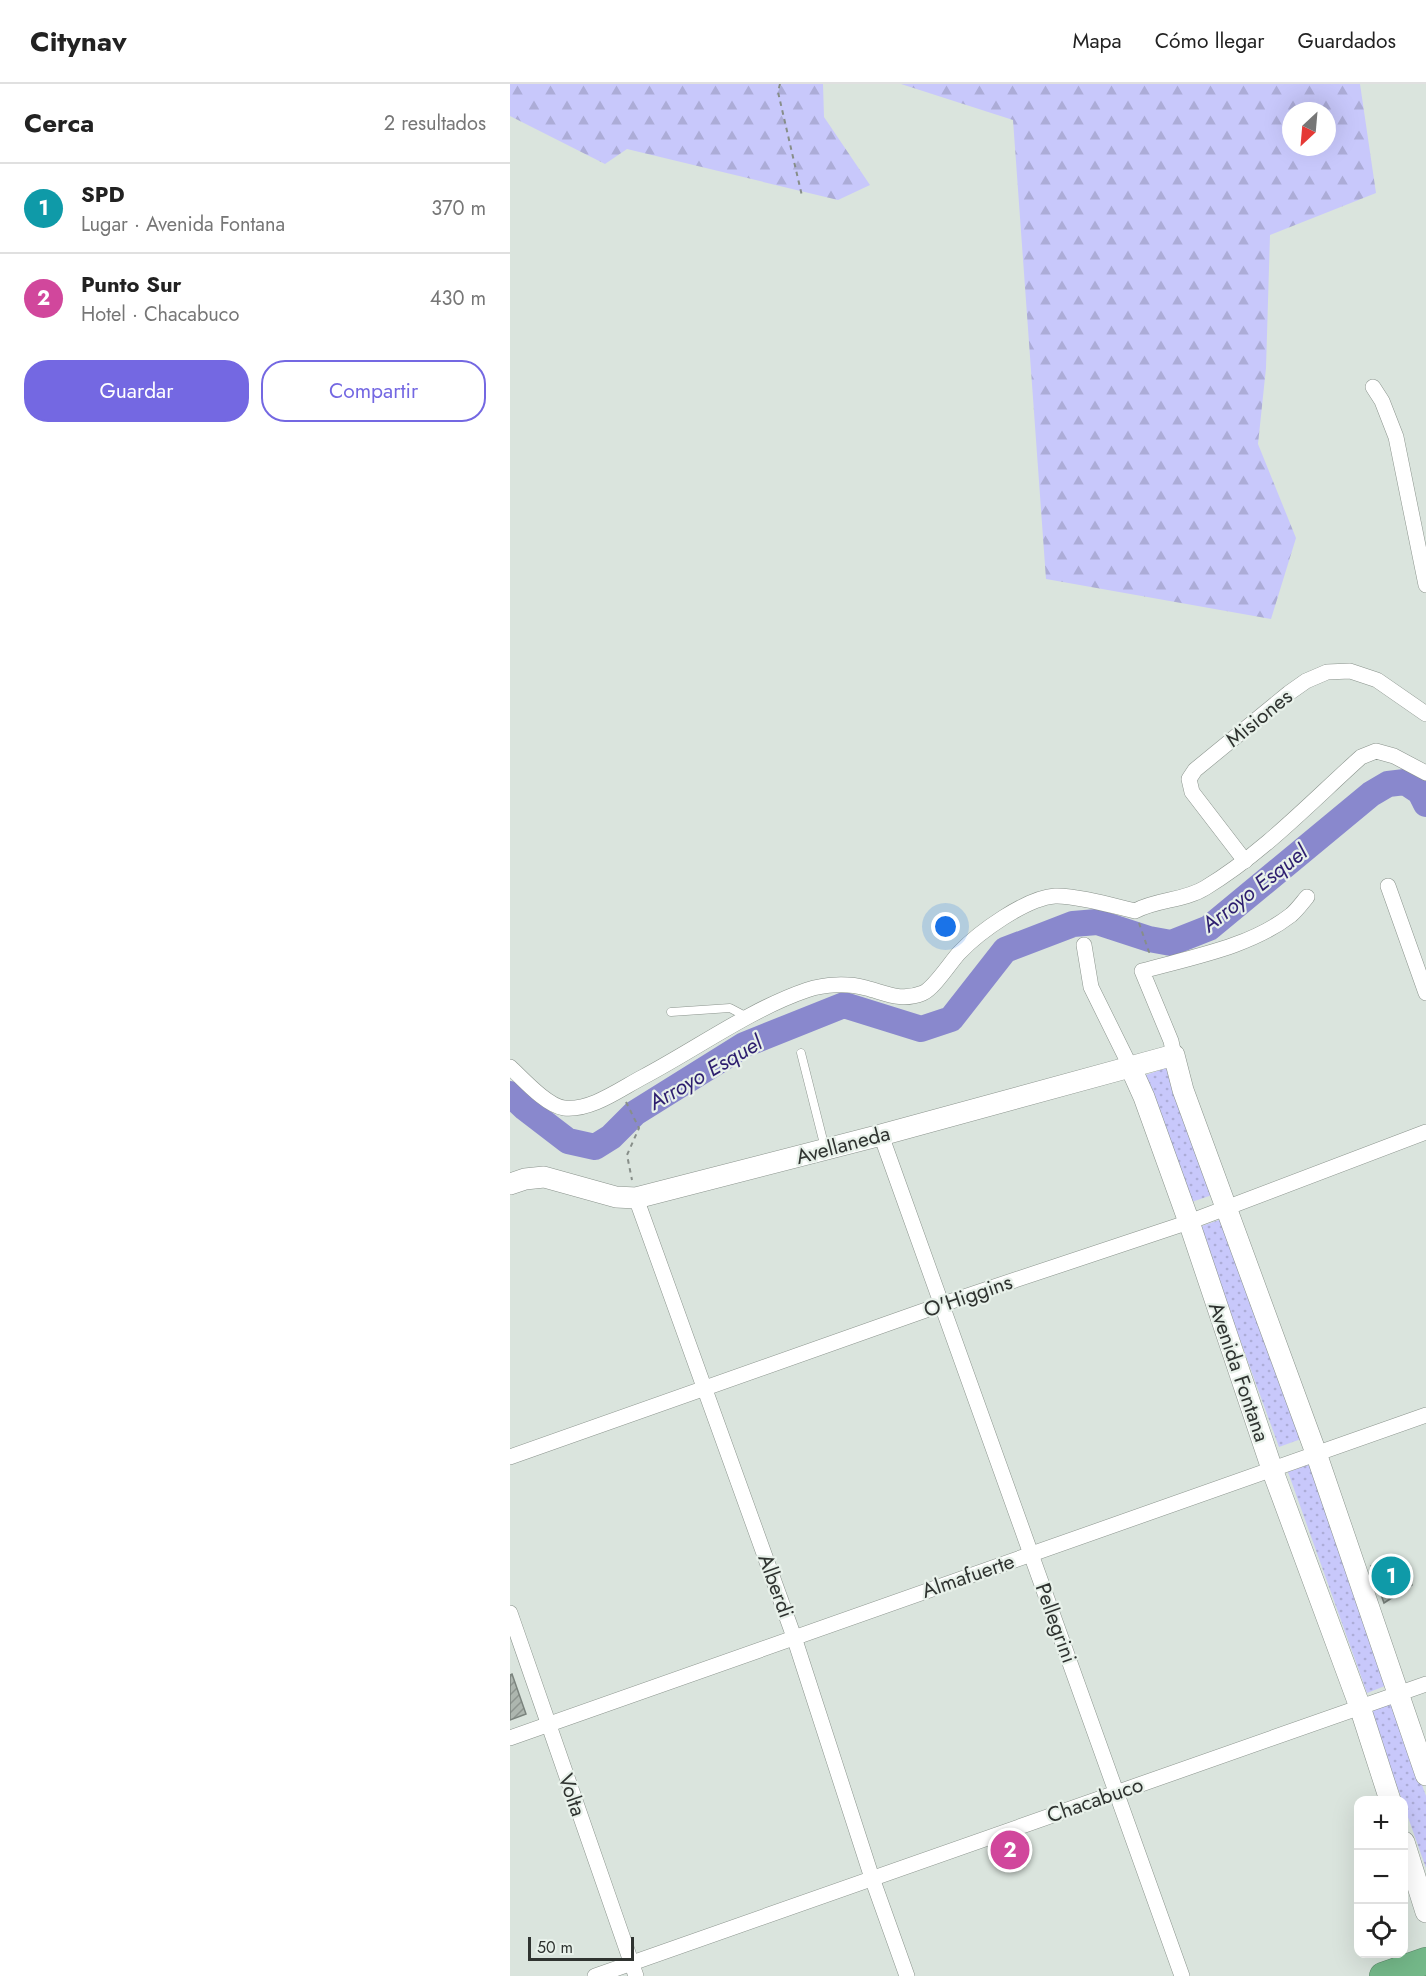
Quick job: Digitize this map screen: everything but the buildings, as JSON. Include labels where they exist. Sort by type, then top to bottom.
[{"type":"highway","points":[[1383,1976],[1426,1961]]},
{"type":"street","points":[[1373,387],[1382,400],[1396,437],[1426,585]]},
{"type":"street","name":"Misiones","points":[[1245,861],[1192,792],[1189,779],[1195,770],[1280,700],[1306,681],[1327,672],[1350,671],[1377,680],[1426,714]]},
{"type":"street","points":[[510,1067],[543,1096],[562,1108],[586,1106],[771,1005],[809,989],[838,985],[865,988],[888,996],[909,997],[925,992],[977,936],[1038,899],[1057,896],[1135,911],[1144,906],[1178,899],[1203,890],[1245,861],[1361,757],[1376,751],[1394,756],[1426,773]]},
{"type":"street","points":[[1388,886],[1426,993]]},
{"type":"street","name":"Avenida Fontana","points":[[1307,897],[1292,914],[1258,934],[1142,972],[1171,1041],[1183,1090],[1316,1454],[1426,1774]]},
{"type":"street","name":"Avenida Fontana","points":[[1084,945],[1091,987],[1144,1097],[1272,1469],[1360,1707],[1389,1796]]},
{"type":"street","name":"Avellaneda","points":[[510,1184],[525,1179],[544,1177],[616,1197],[636,1198],[825,1150],[1174,1055]]},
{"type":"street","name":"O'Higgins","points":[[510,1458],[943,1304],[1188,1222],[1426,1132]]},
{"type":"street","name":"Pellegrini","points":[[881,1135],[1182,1976]]},
{"type":"street","name":"Alberdi","points":[[636,1198],[794,1637],[872,1878],[907,1976]]},
{"type":"street","name":"Almafuerte","points":[[510,1738],[1426,1415]]},
{"type":"street","name":"Volta","points":[[510,1613],[634,1969]]},
{"type":"street","name":"Chacabuco","points":[[595,1976],[634,1969],[872,1878],[1426,1684]]},
{"type":"street","points":[[1407,1850],[1426,1912]]},
{"type":"lane","points":[[671,1012],[730,1008],[749,1018]]},
{"type":"lane","points":[[801,1053],[825,1150]]},
{"type":"path","points":[[780,84],[778,92],[802,196]]},
{"type":"path","points":[[1139,925],[1149,952]]},
{"type":"path","points":[[627,1103],[639,1128],[627,1155],[636,1198]]},
{"type":"green space","points":[[510,84],[823,84],[824,117],[870,185],[838,200],[627,149],[605,164],[510,116]]},
{"type":"green space","points":[[901,84],[1360,84],[1376,193],[1270,235],[1266,368],[1258,444],[1296,538],[1271,619],[1046,579],[1013,120]]},
{"type":"green space","points":[[1166,1068],[1212,1195],[1189,1203],[1143,1076]]},
{"type":"green space","points":[[1222,1219],[1301,1439],[1279,1447],[1199,1227]]},
{"type":"green space","points":[[1311,1464],[1390,1684],[1367,1693],[1288,1472]]},
{"type":"green space","points":[[1392,1703],[1426,1796],[1426,1868],[1408,1817],[1408,1796],[1401,1796],[1369,1711]]},
{"type":"waterway","name":"Arroyo Esquel","points":[[510,1094],[568,1141],[595,1147],[611,1137],[635,1113],[744,1045],[844,1005],[921,1029],[951,1019],[1005,950],[1073,924],[1097,922],[1149,939],[1171,943],[1209,928],[1371,794],[1388,784],[1405,782],[1420,792],[1426,804]]},
{"type":"place","name":"SPD","points":[[1391,1576]]},
{"type":"place","name":"Punto Sur","points":[[1010,1850]]}]
